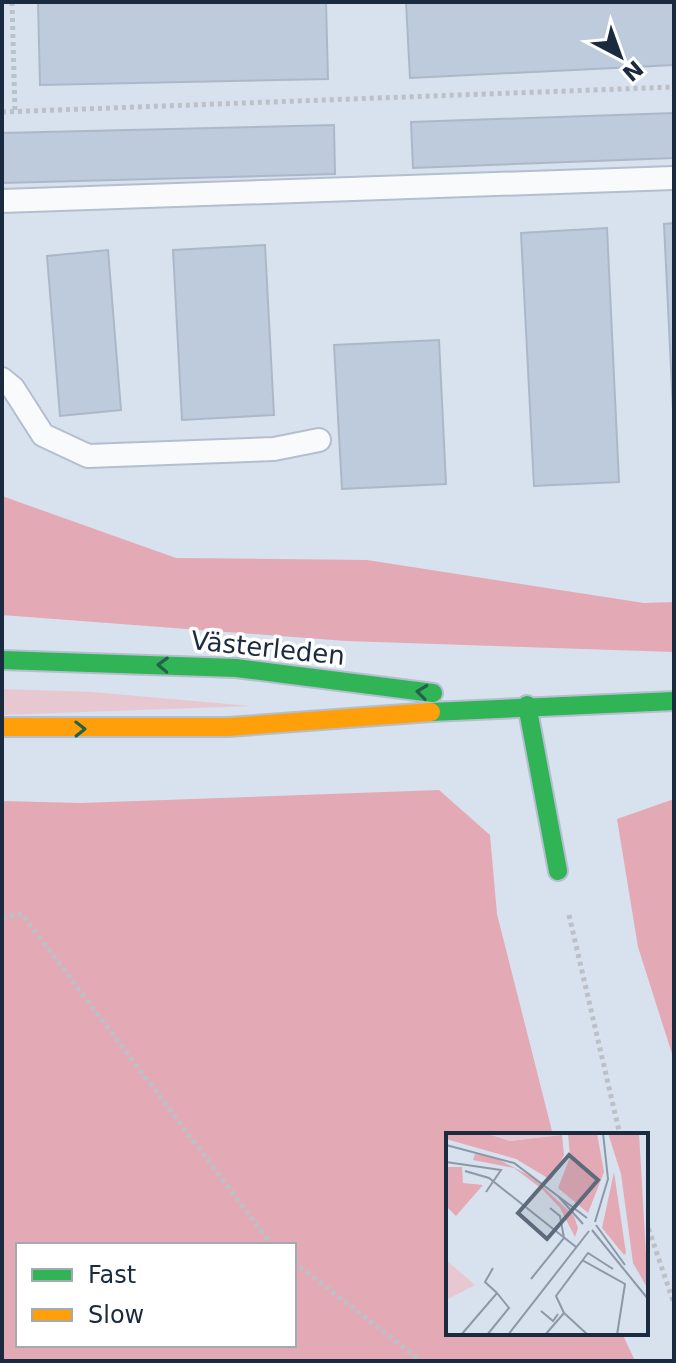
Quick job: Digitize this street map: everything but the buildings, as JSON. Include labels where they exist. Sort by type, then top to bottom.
[{"type":"street","name":"Västerleden","points":[[2,660],[236,668],[527,705]]},
{"type":"street","name":"Västerleden","points":[[2,727],[228,727],[527,705],[674,701]]},
{"type":"street","points":[[527,705],[558,871]]},
{"type":"lane","points":[[2,201],[674,178]]},
{"type":"lane","points":[[2,379],[13,388],[43,435],[88,456],[274,449],[319,440]]},
{"type":"path","points":[[12,2],[15,112]]},
{"type":"path","points":[[2,112],[674,87]]},
{"type":"path","points":[[558,871],[620,1133]]},
{"type":"path","points":[[2,917],[22,914],[270,1243]]},
{"type":"path","points":[[648,1227],[674,1304]]},
{"type":"path","points":[[296,1264],[421,1361]]},
{"type":"shaded area","points":[[2,496],[176,558],[367,560],[644,603],[674,602],[674,652],[346,641],[2,615]]},
{"type":"shaded area","points":[[2,689],[92,692],[251,706],[2,715]]},
{"type":"shaded area","points":[[439,790],[490,835],[497,914],[552,1133],[446,1133],[446,1335],[623,1335],[635,1361],[2,1361],[2,801],[81,803]]},
{"type":"shaded area","points":[[674,799],[674,1060],[638,947],[617,819]]},
{"type":"traffic: fast","points":[[2,660],[236,668],[433,693]]},
{"type":"traffic: fast","points":[[431,712],[674,701]]},
{"type":"traffic: fast","points":[[527,705],[558,871]]},
{"type":"traffic: slow","points":[[2,727],[228,727],[431,712]]}]
